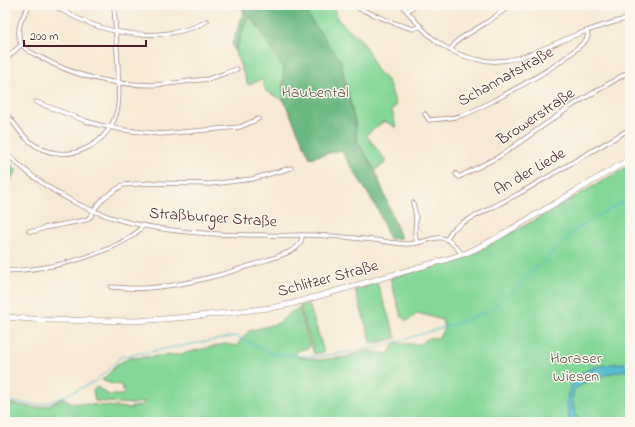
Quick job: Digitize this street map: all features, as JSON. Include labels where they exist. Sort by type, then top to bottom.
[{"type":"main road","name":"Schlitzer Straße","points":[[5,317],[44,320],[141,321],[284,306],[462,255],[493,240],[630,159]]},
{"type":"street","points":[[30,5],[21,20],[19,28],[22,44],[29,52],[70,71],[100,80],[118,83],[153,85],[208,79],[237,69]]},
{"type":"street","points":[[53,5],[84,22],[116,32],[146,35],[160,34],[187,30],[199,26],[207,21]]},
{"type":"street","points":[[5,113],[31,142],[41,149],[53,153],[72,153],[85,149],[98,141],[110,128],[115,118],[118,106],[114,5]]},
{"type":"street","points":[[357,5],[358,8],[394,23],[413,29],[421,26]]},
{"type":"street","points":[[402,5],[437,42],[450,50],[467,57],[492,61],[505,61],[518,58],[587,31],[630,18]]},
{"type":"street","points":[[407,11],[416,5]]},
{"type":"street","points":[[450,50],[458,40],[490,21],[511,5]]},
{"type":"street","name":"Schannatstraße","points":[[425,114],[429,120],[454,118],[474,111],[556,65],[585,42],[587,38],[587,31]]},
{"type":"street","points":[[5,60],[22,44]]},
{"type":"street","name":"Browerstraße","points":[[456,174],[459,177],[500,156],[570,107],[630,71]]},
{"type":"street","points":[[36,102],[86,122],[110,128],[160,134],[240,127],[258,119]]},
{"type":"street","name":"An der Liede","points":[[447,239],[452,230],[462,223],[520,193],[630,129]]},
{"type":"street","name":"Straßburger Straße","points":[[5,152],[28,173],[45,186],[65,198],[94,212],[143,226],[198,233],[265,236],[302,235],[349,237],[403,244],[416,243],[437,237],[447,239]]},
{"type":"street","points":[[29,231],[36,231],[44,228],[86,220],[91,216],[96,207],[105,197],[124,185],[152,183],[211,184],[252,179],[291,168]]},
{"type":"street","points":[[412,203],[416,216],[416,243]]},
{"type":"street","points":[[5,270],[19,270],[66,264],[125,241],[143,226]]},
{"type":"street","points":[[111,288],[148,288],[204,279],[233,271],[295,249],[300,244],[302,235]]},
{"type":"street","points":[[447,239],[462,255]]},
{"type":"green space","name":"Haubental","points":[[241,5],[300,5],[340,60],[355,123],[357,141],[375,170],[401,238],[389,239],[378,210],[341,150],[310,158],[284,101],[284,69],[261,31],[249,15],[235,52],[232,44],[244,12]]},
{"type":"green space","points":[[300,5],[334,5],[338,20],[362,41],[375,68],[389,83],[396,105],[392,110],[396,128],[384,121],[366,135],[387,162],[375,170],[357,141],[355,123],[340,60]]},
{"type":"green space","points":[[249,15],[261,31],[284,69],[284,101],[266,91],[262,79],[248,85],[235,52]]},
{"type":"green space","points":[[5,158],[17,170],[6,188],[5,187]]},
{"type":"green space","name":"Horaser Wiesen","points":[[630,165],[630,422],[5,422],[5,403],[37,408],[49,405],[64,398],[74,403],[129,408],[139,406],[147,401],[132,404],[95,401],[93,390],[97,387],[109,395],[123,395],[124,393],[121,385],[102,380],[119,363],[130,358],[176,355],[225,344],[236,346],[249,331],[279,323],[290,313],[299,308],[310,347],[295,352],[298,357],[319,360],[346,357],[363,351],[388,354],[395,343],[420,344],[429,338],[439,338],[444,328],[442,320],[418,313],[407,321],[401,316],[390,278],[446,263],[475,253]]},
{"type":"green space","points":[[377,283],[396,338],[372,344],[355,290]]},
{"type":"green space","points":[[309,304],[324,352],[314,354],[300,306]]},
{"type":"water","points":[[630,363],[630,370],[600,377],[578,387],[574,391],[573,398],[578,422],[569,422],[567,397],[572,384],[578,377],[593,368],[611,364]]},
{"type":"waterway","points":[[490,310],[550,255],[572,232],[630,197]]},
{"type":"waterway","points":[[5,401],[38,405],[56,400],[94,382],[120,357],[236,336],[273,354],[315,357],[376,348],[467,320],[486,312]]}]
